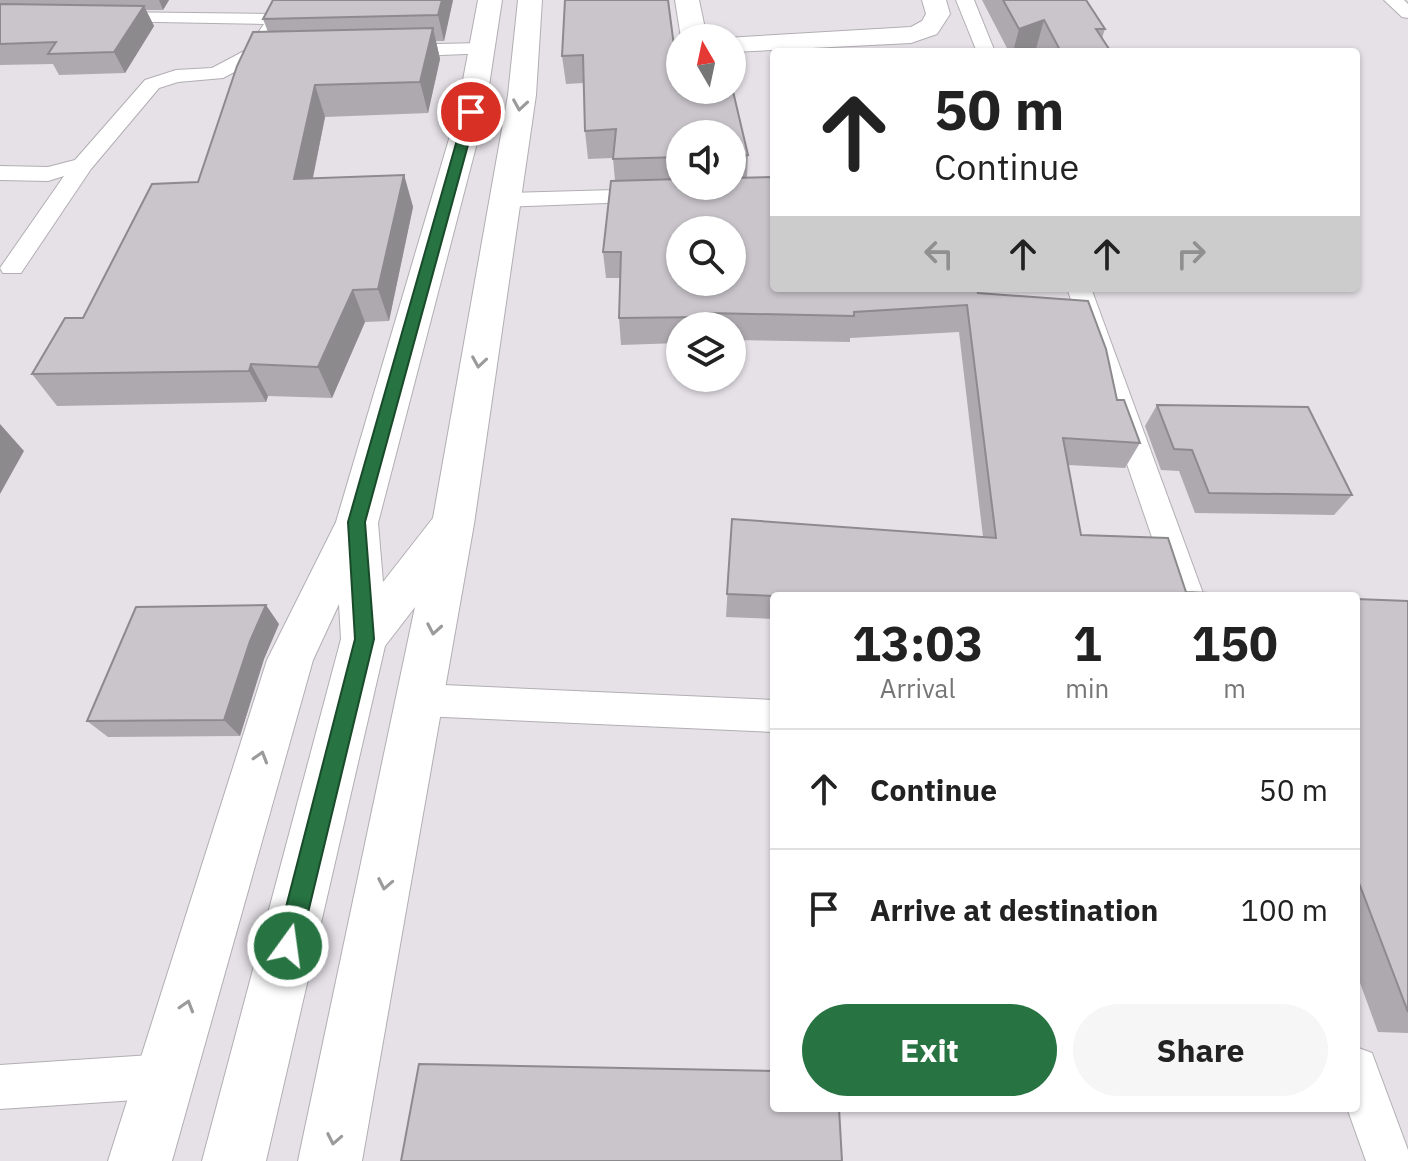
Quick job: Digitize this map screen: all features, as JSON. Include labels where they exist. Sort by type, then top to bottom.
[{"type":"main road","points":[[140,1161],[290,660],[357,522],[471,112],[490,0]]},
{"type":"main road","points":[[330,1161],[453,524],[522,95],[530,0]]},
{"type":"main road","points":[[687,0],[691,24]]},
{"type":"main road","points":[[746,43],[925,32],[934,25],[938,14],[934,0]]},
{"type":"main road","points":[[482,49],[525,49]]},
{"type":"main road","points":[[234,1161],[364,639],[357,522]]},
{"type":"main road","points":[[364,639],[453,524]]},
{"type":"lane","points":[[253,54],[287,0]]},
{"type":"lane","points":[[965,0],[984,48]]},
{"type":"lane","points":[[1393,0],[1408,13]]},
{"type":"lane","points":[[92,17],[276,19]]},
{"type":"lane","points":[[375,52],[482,49]]},
{"type":"lane","points":[[12,268],[83,165],[152,84],[176,76],[216,74],[253,54],[283,53]]},
{"type":"lane","points":[[0,173],[48,174],[83,165]]},
{"type":"lane","points":[[504,200],[666,195]]},
{"type":"lane","points":[[1080,292],[1187,592]]},
{"type":"lane","points":[[421,700],[770,716]]},
{"type":"lane","points":[[0,1087],[166,1076]]},
{"type":"lane","points":[[1360,1080],[1389,1161]]},
{"type":"building","points":[[273,0],[442,0],[438,15],[263,19]]},
{"type":"building","points":[[565,0],[668,0],[671,24],[666,24],[666,104],[736,104],[740,120],[666,120],[666,157],[613,159],[616,129],[585,131],[583,55],[562,56]]},
{"type":"building","points":[[1003,0],[1086,0],[1105,29],[1096,29],[1108,48],[1059,48],[1044,20],[1019,29]]},
{"type":"building","points":[[0,4],[144,6],[114,52],[48,54],[56,42],[0,44]]},
{"type":"building","points":[[433,28],[420,82],[315,85],[294,179],[404,175],[378,289],[353,290],[318,367],[251,364],[249,371],[32,374],[65,318],[83,318],[152,184],[198,182],[237,66],[253,32]]},
{"type":"building","points":[[770,177],[770,292],[978,292],[1088,301],[1106,349],[1117,400],[1124,400],[1140,443],[1063,438],[1081,535],[1168,538],[1186,592],[727,594],[732,519],[996,538],[967,305],[854,312],[854,316],[666,312],[666,317],[619,318],[621,252],[603,252],[611,181],[666,179],[666,200],[746,200],[746,178]]},
{"type":"building","points":[[1157,405],[1308,407],[1352,495],[1209,493],[1192,450],[1174,449]]},
{"type":"building","points":[[1360,599],[1408,601],[1408,1012],[1360,886]]},
{"type":"building","points":[[266,605],[250,641],[224,720],[87,721],[136,607]]},
{"type":"building","points":[[419,1064],[770,1071],[770,1112],[839,1112],[842,1161],[401,1161]]},
{"type":"route","points":[[288,946],[364,639],[357,522],[471,112]]}]
